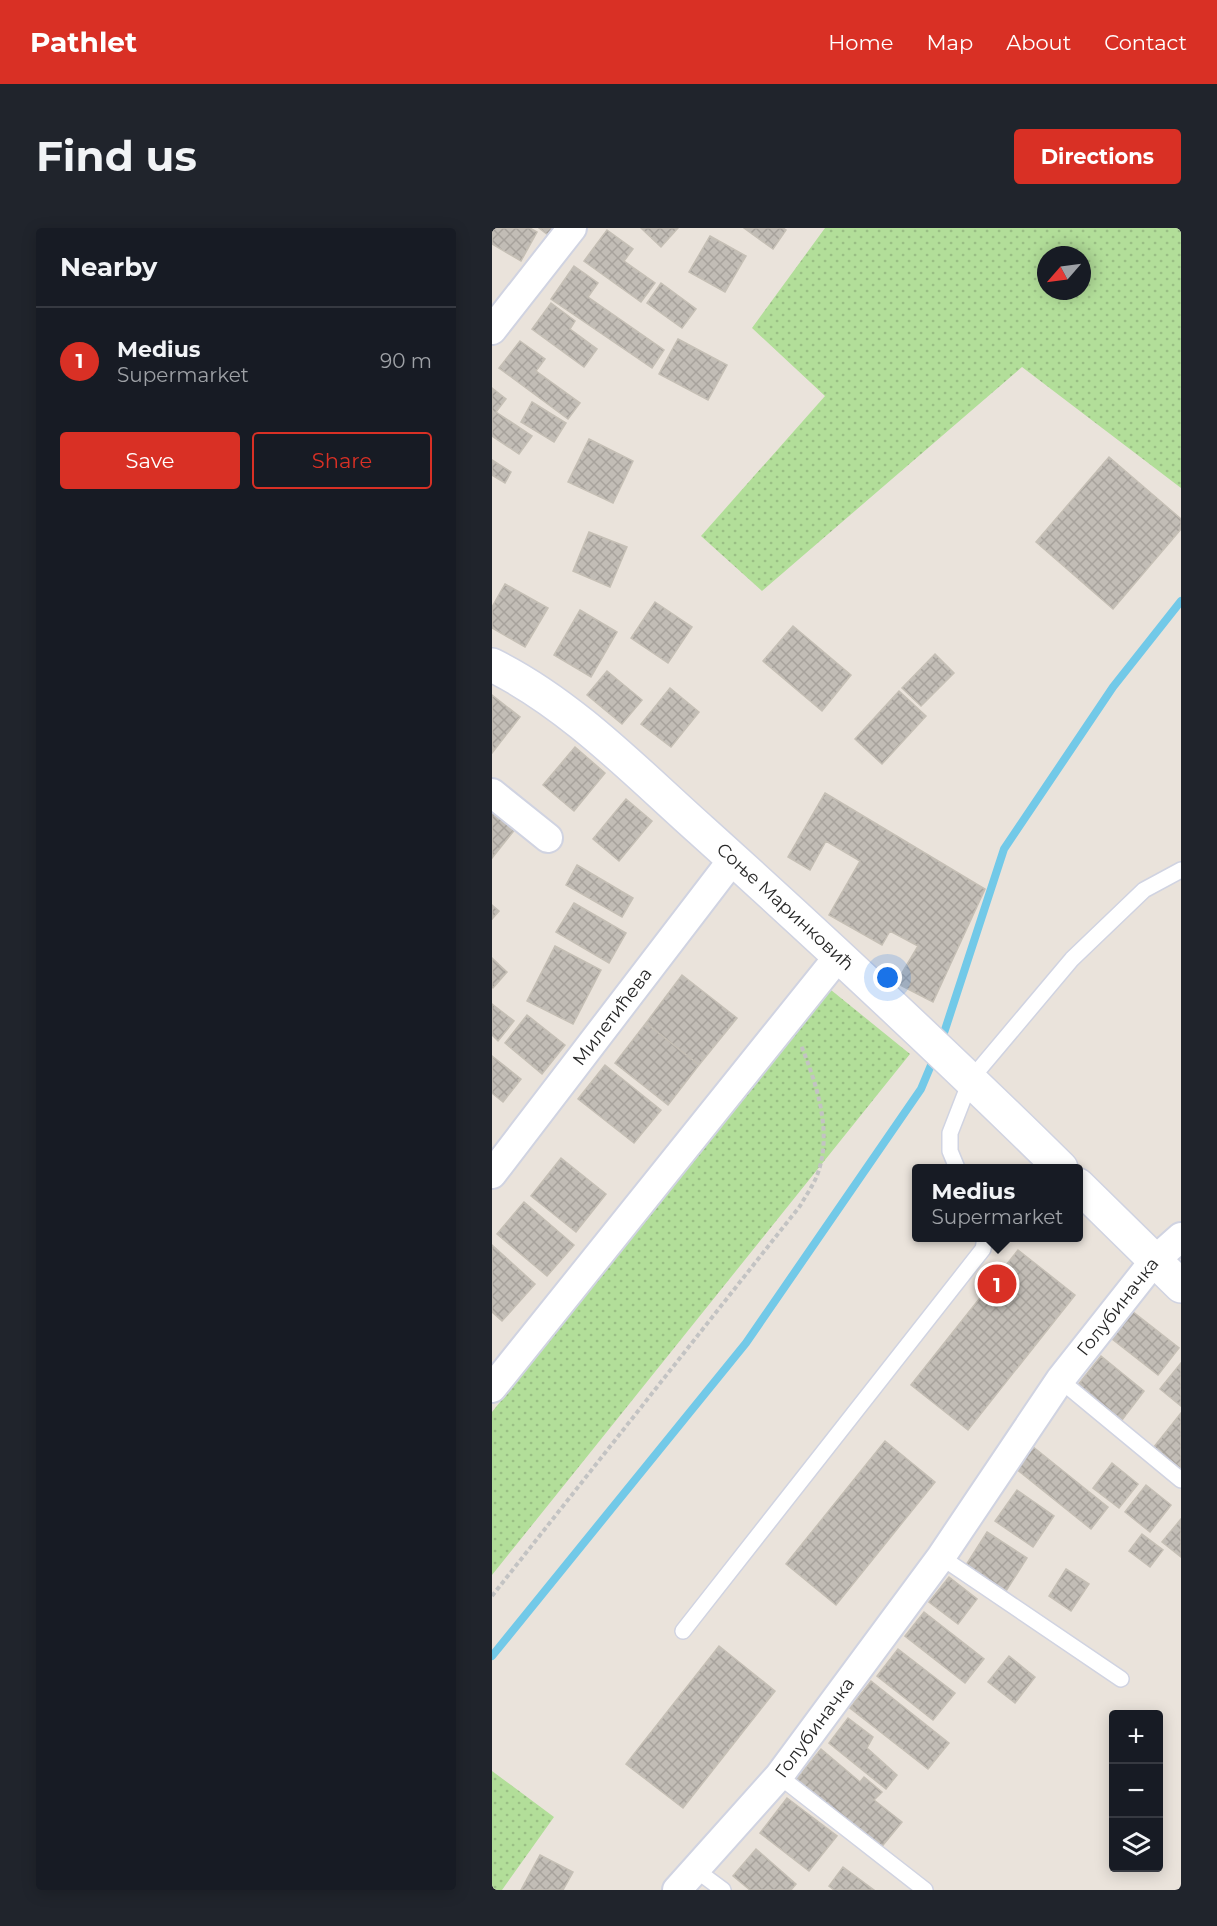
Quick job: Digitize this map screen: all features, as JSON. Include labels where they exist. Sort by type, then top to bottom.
[{"type":"street","points":[[492,330],[572,228]]},
{"type":"street","name":"Соње Маринковић","points":[[492,665],[512,675],[589,730],[967,1075],[1057,1164]]},
{"type":"street","points":[[492,793],[548,838]]},
{"type":"street","name":"Милетићева","points":[[492,1174],[733,859]]},
{"type":"street","points":[[492,1388],[838,957]]},
{"type":"street","points":[[1083,1190],[1181,1286]]},
{"type":"street","name":"Голубиначка","points":[[687,1880],[779,1776],[941,1557],[1060,1380],[1154,1261],[1181,1237]]},
{"type":"lane","points":[[955,1164],[950,1151],[950,1133],[967,1075],[1072,959],[1144,890],[1181,870]]},
{"type":"lane","points":[[683,1631],[983,1249],[984,1242]]},
{"type":"lane","points":[[1060,1380],[1181,1480]]},
{"type":"lane","points":[[941,1557],[1121,1679]]},
{"type":"lane","points":[[779,1776],[925,1890]]},
{"type":"lane","points":[[687,1880],[723,1890]]},
{"type":"path","points":[[492,1596],[800,1206],[817,1176],[822,1147],[822,1108],[790,1019]]},
{"type":"green space","points":[[825,228],[1181,228],[1181,488],[1022,367],[762,591],[701,536],[825,396],[752,328]]},
{"type":"green space","points":[[831,990],[910,1054],[492,1575],[492,1412]]},
{"type":"green space","points":[[492,1771],[554,1817],[502,1890],[492,1890]]},
{"type":"building","points":[[492,228],[530,228],[537,232],[521,261],[492,244]]},
{"type":"building","points":[[539,228],[554,228],[548,235]]},
{"type":"building","points":[[641,228],[678,228],[661,247]]},
{"type":"building","points":[[744,228],[783,228],[786,230],[773,249]]},
{"type":"building","points":[[607,230],[633,249],[624,261],[655,283],[641,302],[584,261]]},
{"type":"building","points":[[710,236],[746,256],[725,292],[689,272]]},
{"type":"building","points":[[574,266],[598,283],[588,297],[664,350],[652,368],[551,299]]},
{"type":"building","points":[[661,283],[696,309],[682,328],[647,303]]},
{"type":"building","points":[[551,303],[575,321],[570,329],[597,349],[584,367],[532,329]]},
{"type":"building","points":[[678,339],[727,365],[708,400],[659,374]]},
{"type":"building","points":[[520,341],[545,359],[536,371],[580,403],[568,419],[499,368]]},
{"type":"building","points":[[492,388],[506,399],[496,412],[532,436],[519,454],[492,436]]},
{"type":"building","points":[[532,402],[566,423],[554,442],[521,422]]},
{"type":"building","points":[[589,439],[633,461],[613,503],[568,482]]},
{"type":"building","points":[[1109,457],[1181,519],[1181,529],[1113,609],[1036,542]]},
{"type":"building","points":[[492,460],[511,472],[505,483],[492,475]]},
{"type":"building","points":[[589,532],[627,547],[610,587],[573,571]]},
{"type":"building","points":[[505,584],[548,608],[525,647],[492,628],[492,607]]},
{"type":"building","points":[[655,602],[692,627],[668,663],[631,638]]},
{"type":"building","points":[[580,610],[617,632],[591,677],[554,655]]},
{"type":"building","points":[[793,626],[851,675],[822,711],[763,661]]},
{"type":"building","points":[[935,654],[954,673],[921,706],[902,688]]},
{"type":"building","points":[[607,671],[642,700],[622,724],[587,695]]},
{"type":"building","points":[[670,688],[699,712],[671,747],[641,724]]},
{"type":"building","points":[[899,691],[926,716],[882,764],[855,739]]},
{"type":"building","points":[[492,695],[520,717],[492,753]]},
{"type":"building","points":[[575,747],[605,773],[574,811],[543,785]]},
{"type":"building","points":[[825,793],[985,889],[933,1002],[896,983],[918,946],[890,931],[882,945],[829,915],[860,861],[826,841],[810,870],[788,857]]},
{"type":"building","points":[[626,799],[652,821],[619,861],[593,839]]},
{"type":"building","points":[[492,808],[516,828],[492,858]]},
{"type":"building","points":[[577,865],[633,898],[622,917],[566,885]]},
{"type":"building","points":[[574,903],[626,933],[609,963],[556,932]]},
{"type":"building","points":[[492,905],[499,911],[492,919]]},
{"type":"building","points":[[555,946],[601,970],[573,1024],[527,1001]]},
{"type":"building","points":[[492,958],[507,972],[493,988],[492,987]]},
{"type":"building","points":[[682,975],[737,1018],[699,1065],[646,1023]]},
{"type":"building","points":[[492,1004],[514,1021],[498,1041],[492,1035]]},
{"type":"building","points":[[527,1015],[565,1045],[542,1074],[505,1043]]},
{"type":"building","points":[[646,1023],[699,1065],[668,1105],[615,1063]]},
{"type":"building","points":[[492,1056],[521,1079],[503,1102],[492,1093]]},
{"type":"building","points":[[605,1065],[661,1110],[634,1143],[578,1099]]},
{"type":"building","points":[[561,1158],[606,1194],[576,1232],[531,1196]]},
{"type":"building","points":[[524,1202],[574,1245],[547,1276],[497,1234]]},
{"type":"building","points":[[492,1245],[535,1284],[502,1321],[492,1312]]},
{"type":"building","points":[[1018,1250],[1075,1295],[968,1430],[911,1385]]},
{"type":"building","points":[[1132,1311],[1179,1348],[1158,1375],[1111,1338]]},
{"type":"building","points":[[1101,1356],[1144,1391],[1122,1420],[1078,1385]]},
{"type":"building","points":[[1181,1363],[1181,1406],[1160,1389]]},
{"type":"building","points":[[1181,1413],[1181,1469],[1154,1447]]},
{"type":"building","points":[[885,1441],[935,1482],[836,1605],[786,1564]]},
{"type":"building","points":[[1032,1446],[1108,1507],[1091,1529],[1015,1468]]},
{"type":"building","points":[[1112,1463],[1138,1484],[1119,1508],[1093,1488]]},
{"type":"building","points":[[1146,1485],[1171,1505],[1150,1532],[1125,1512]]},
{"type":"building","points":[[1017,1490],[1054,1516],[1033,1547],[995,1521]]},
{"type":"building","points":[[1181,1519],[1181,1557],[1162,1542]]},
{"type":"building","points":[[987,1532],[1027,1558],[1006,1591],[966,1565]]},
{"type":"building","points":[[1142,1534],[1163,1550],[1150,1567],[1129,1551]]},
{"type":"building","points":[[1066,1569],[1089,1584],[1071,1611],[1049,1596]]},
{"type":"building","points":[[949,1577],[977,1599],[958,1624],[929,1602]]},
{"type":"building","points":[[924,1612],[984,1659],[965,1683],[905,1636]]},
{"type":"building","points":[[719,1646],[775,1691],[683,1808],[626,1764]]},
{"type":"building","points":[[898,1649],[955,1693],[933,1720],[877,1676]]},
{"type":"building","points":[[1009,1656],[1035,1677],[1015,1703],[988,1682]]},
{"type":"building","points":[[871,1681],[949,1743],[928,1769],[850,1708]]},
{"type":"building","points":[[848,1718],[873,1737],[867,1748],[897,1775],[886,1789],[829,1743]]},
{"type":"building","points":[[821,1749],[860,1782],[864,1777],[882,1792],[874,1800],[902,1822],[879,1850],[796,1780]]},
{"type":"building","points":[[787,1798],[837,1836],[809,1871],[760,1833]]},
{"type":"building","points":[[756,1849],[796,1884],[791,1890],[750,1890],[733,1876]]},
{"type":"building","points":[[540,1855],[573,1872],[563,1890],[521,1890]]},
{"type":"building","points":[[843,1867],[874,1890],[834,1890],[829,1886]]},
{"type":"waterway","points":[[941,1042],[1004,849],[1113,687],[1181,601]]},
{"type":"waterway","points":[[492,1656],[746,1343],[921,1089],[934,1058]]},
{"type":"place","name":"Medius","points":[[997,1284]]}]
